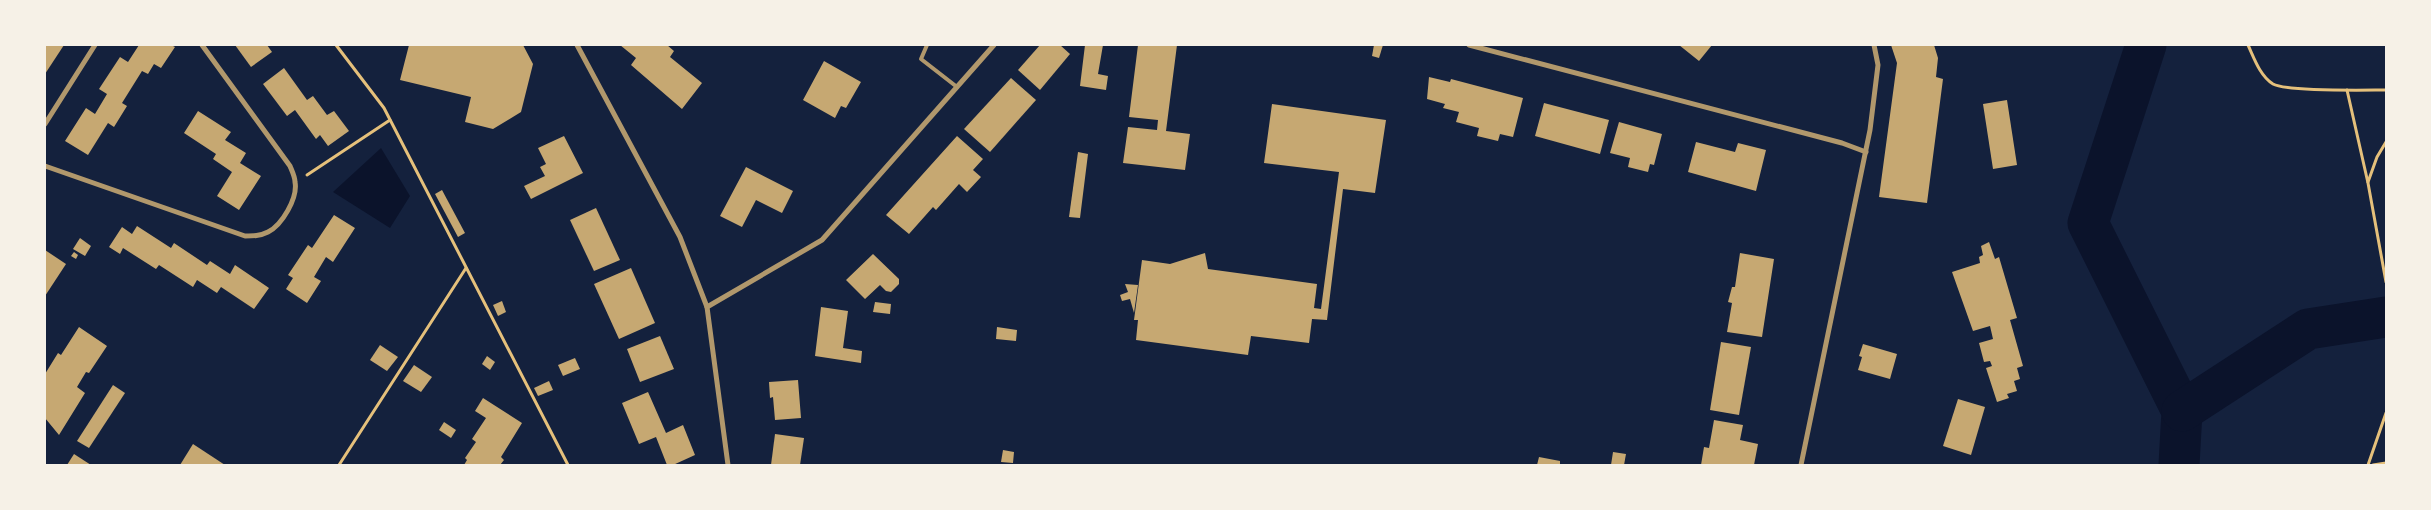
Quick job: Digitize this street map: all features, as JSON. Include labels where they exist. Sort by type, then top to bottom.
[{"type":"street","points":[[45,124],[95,45]]},
{"type":"street","points":[[45,166],[245,236],[256,236],[274,228],[291,205],[296,182],[290,166],[202,45]]},
{"type":"street","points":[[577,45],[680,237],[707,307],[728,465]]},
{"type":"street","points":[[707,307],[822,240],[994,45]]},
{"type":"street","points":[[1470,45],[1842,143],[1866,152]]},
{"type":"street","points":[[1801,465],[1866,152],[1878,65],[1874,45]]},
{"type":"lane","points":[[928,45],[920,59],[957,87]]},
{"type":"path","points":[[336,45],[384,108],[568,465]]},
{"type":"path","points":[[2248,45],[2264,76],[2274,85],[2347,90],[2386,90]]},
{"type":"path","points":[[2347,90],[2368,183],[2386,282]]},
{"type":"path","points":[[296,182],[390,120]]},
{"type":"path","points":[[2368,183],[2377,157],[2386,142]]},
{"type":"path","points":[[339,465],[466,268]]},
{"type":"path","points":[[2368,465],[2386,413]]},
{"type":"path","points":[[2373,465],[2386,463]]},
{"type":"water","points":[[381,148],[410,196],[390,228],[333,192]]},
{"type":"building","points":[[45,45],[64,45],[45,74]]},
{"type":"building","points":[[139,45],[171,45],[175,47],[161,68],[154,64],[148,74],[142,71],[122,103],[127,106],[114,127],[108,123],[88,155],[65,141],[86,108],[95,114],[107,94],[99,89],[120,57],[128,62]]},
{"type":"building","points":[[235,45],[267,45],[272,52],[251,67]]},
{"type":"building","points":[[409,45],[523,45],[533,64],[521,112],[493,129],[465,122],[471,97],[400,80]]},
{"type":"building","points":[[620,45],[667,45],[674,51],[670,57],[702,83],[682,109],[631,65],[636,58]]},
{"type":"building","points":[[1040,45],[1060,45],[1070,54],[1040,90],[1018,70]]},
{"type":"building","points":[[1085,45],[1103,45],[1098,74],[1108,76],[1106,90],[1080,86]]},
{"type":"building","points":[[1138,45],[1177,45],[1166,131],[1190,134],[1185,170],[1123,163],[1128,127],[1157,130],[1158,120],[1129,117]]},
{"type":"building","points":[[1374,45],[1383,45],[1379,58],[1372,56]]},
{"type":"building","points":[[1679,45],[1712,45],[1699,61]]},
{"type":"building","points":[[1891,45],[1934,45],[1938,58],[1936,77],[1943,79],[1927,203],[1879,197],[1897,63]]},
{"type":"building","points":[[824,61],[861,82],[846,108],[841,106],[835,118],[803,100]]},
{"type":"building","points":[[284,68],[307,100],[313,96],[327,115],[334,111],[349,131],[328,146],[320,135],[316,139],[295,110],[287,116],[263,84]]},
{"type":"building","points":[[1429,77],[1450,82],[1451,79],[1523,98],[1513,137],[1500,134],[1498,141],[1477,136],[1479,128],[1456,122],[1459,112],[1443,108],[1445,104],[1427,99]]},
{"type":"building","points":[[1011,78],[1036,100],[990,152],[964,129]]},
{"type":"building","points":[[2007,100],[2017,165],[1993,169],[1983,104]]},
{"type":"building","points":[[1544,103],[1609,120],[1600,154],[1535,136]]},
{"type":"building","points":[[1272,104],[1386,120],[1375,193],[1343,189],[1327,320],[1312,319],[1309,343],[1251,336],[1248,355],[1136,340],[1138,320],[1134,320],[1142,260],[1170,264],[1205,253],[1208,269],[1317,284],[1314,308],[1321,309],[1339,172],[1264,163]]},
{"type":"building","points":[[198,111],[231,132],[225,140],[246,153],[240,163],[261,176],[239,210],[217,196],[232,172],[213,159],[216,154],[184,133]]},
{"type":"building","points":[[1619,122],[1662,134],[1654,165],[1650,164],[1648,172],[1628,167],[1630,158],[1610,153]]},
{"type":"building","points":[[564,136],[583,173],[531,199],[524,186],[545,176],[540,167],[546,164],[538,148]]},
{"type":"building","points":[[957,136],[983,159],[973,170],[981,177],[967,192],[959,184],[936,210],[933,207],[909,234],[886,215]]},
{"type":"building","points":[[1696,142],[1735,152],[1738,143],[1766,150],[1756,191],[1688,172]]},
{"type":"building","points":[[1078,152],[1088,154],[1080,218],[1069,217]]},
{"type":"building","points":[[746,167],[793,191],[782,213],[756,200],[742,227],[720,216]]},
{"type":"building","points":[[442,190],[465,233],[458,237],[435,194]]},
{"type":"building","points":[[596,208],[620,260],[594,271],[570,220]]},
{"type":"building","points":[[334,215],[355,228],[333,262],[326,257],[314,277],[321,281],[307,303],[286,289],[293,278],[288,275],[308,245],[312,248]]},
{"type":"building","points":[[137,226],[171,248],[174,243],[207,265],[210,261],[230,274],[235,265],[269,288],[254,309],[221,287],[217,293],[197,280],[193,287],[159,265],[156,269],[123,248],[120,254],[109,247],[122,227],[132,234]]},
{"type":"building","points":[[80,238],[91,246],[85,256],[73,249]]},
{"type":"building","points":[[1989,242],[1995,259],[1999,257],[2017,318],[2010,320],[2023,366],[2017,368],[2020,379],[2014,381],[2017,391],[2007,394],[2009,398],[1997,402],[1986,368],[1992,366],[1990,361],[1984,362],[1979,343],[1993,339],[1990,326],[1973,331],[1952,272],[1980,263],[1979,257],[1983,255],[1981,246]]},
{"type":"building","points":[[45,250],[66,264],[45,296]]},
{"type":"building","points":[[74,252],[78,255],[76,259],[71,256]]},
{"type":"building","points":[[1740,253],[1774,259],[1762,337],[1727,332],[1732,303],[1728,302],[1732,287],[1735,287]]},
{"type":"building","points":[[873,254],[899,279],[899,284],[891,292],[886,291],[880,285],[865,299],[846,280]]},
{"type":"building","points":[[631,268],[655,323],[619,339],[594,284]]},
{"type":"building","points":[[1125,284],[1138,285],[1134,313],[1130,299],[1122,301],[1120,295],[1128,292]]},
{"type":"building","points":[[502,301],[506,312],[498,316],[493,305]]},
{"type":"building","points":[[875,302],[891,304],[890,314],[873,312]]},
{"type":"building","points":[[821,307],[848,311],[843,348],[862,351],[861,363],[815,356]]},
{"type":"building","points":[[79,327],[107,346],[89,373],[86,372],[77,387],[85,393],[59,435],[45,418],[45,374],[58,353],[61,355]]},
{"type":"building","points":[[997,327],[1017,330],[1016,341],[996,339]]},
{"type":"building","points":[[660,336],[674,369],[640,382],[627,349]]},
{"type":"building","points":[[1721,342],[1751,347],[1739,415],[1710,410]]},
{"type":"building","points":[[1863,344],[1897,354],[1890,379],[1858,370],[1862,357],[1859,356]]},
{"type":"building","points":[[380,345],[398,357],[387,371],[370,360]]},
{"type":"building","points":[[487,356],[495,362],[490,370],[482,364]]},
{"type":"building","points":[[575,358],[580,369],[563,376],[558,365]]},
{"type":"building","points":[[414,365],[432,377],[421,392],[403,381]]},
{"type":"building","points":[[798,380],[801,418],[775,420],[773,397],[770,398],[769,382]]},
{"type":"building","points":[[549,381],[553,390],[538,396],[534,388]]},
{"type":"building","points":[[113,385],[125,393],[89,448],[77,441]]},
{"type":"building","points":[[648,392],[666,433],[683,425],[695,455],[673,465],[667,465],[656,437],[639,444],[622,403]]},
{"type":"building","points":[[483,398],[522,423],[501,457],[504,460],[500,465],[464,465],[467,460],[465,458],[476,442],[472,439],[486,418],[475,411]]},
{"type":"building","points":[[1958,399],[1985,407],[1971,455],[1943,446]]},
{"type":"building","points":[[1714,420],[1743,425],[1740,440],[1758,444],[1754,465],[1701,465],[1704,447],[1709,448]]},
{"type":"building","points":[[444,422],[456,430],[451,438],[439,430]]},
{"type":"building","points":[[775,434],[804,438],[800,465],[771,465]]},
{"type":"building","points":[[193,444],[225,465],[180,465]]},
{"type":"building","points":[[1003,450],[1014,452],[1013,463],[1001,462]]},
{"type":"building","points":[[1613,452],[1626,454],[1624,465],[1611,465]]},
{"type":"building","points":[[74,454],[91,465],[67,465]]},
{"type":"building","points":[[1539,457],[1560,461],[1560,465],[1537,465]]},
{"type":"waterway","points":[[2146,45],[2088,223],[2182,411],[2179,465]]},
{"type":"waterway","points":[[2182,411],[2308,329],[2386,317]]}]
